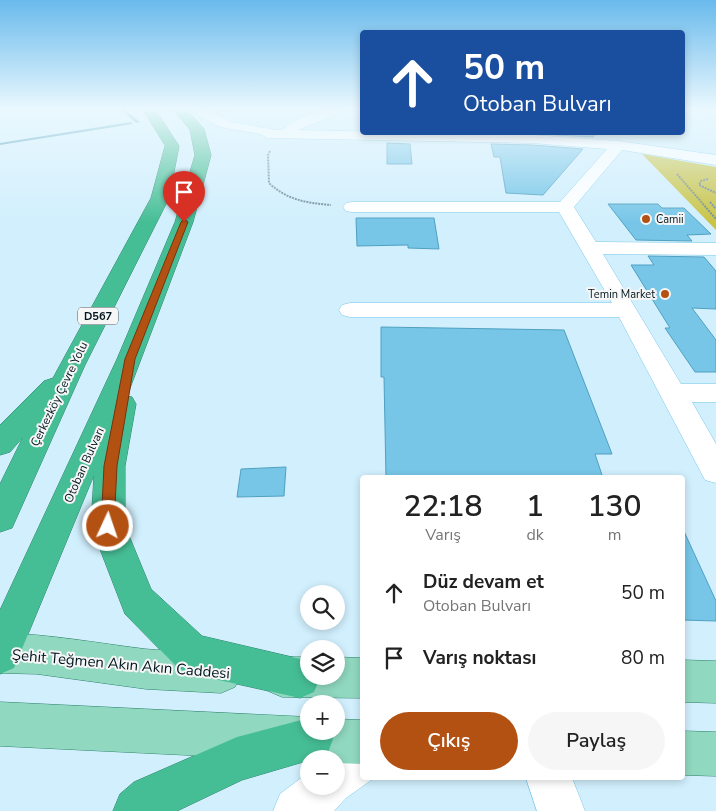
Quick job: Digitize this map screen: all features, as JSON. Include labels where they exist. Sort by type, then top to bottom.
[{"type":"highway","name":"Çerkezköy Çevre Yolu","points":[[0,518],[72,366],[160,198],[172,147]]},
{"type":"highway","name":"Otoban Bulvarı","points":[[0,654],[130,359],[184,222],[203,155],[201,147]]},
{"type":"highway","points":[[130,359],[110,466],[108,526],[138,601],[192,654],[300,678]]},
{"type":"highway","points":[[0,444],[72,366]]},
{"type":"highway","points":[[137,811],[151,799],[237,759],[307,740]]},
{"type":"main road","name":"Şehit Teğmen Akın Akın Caddesi","points":[[0,654],[37,654],[146,669],[300,678]]},
{"type":"main road","name":"Şehit Teğmen Akın Akın Caddesi","points":[[345,678],[360,678]]},
{"type":"main road","points":[[685,681],[716,682]]},
{"type":"main road","points":[[0,724],[300,738]]},
{"type":"main road","points":[[328,740],[360,742]]},
{"type":"main road","points":[[685,753],[716,754]]},
{"type":"street","points":[[352,207],[565,207],[616,147]]},
{"type":"street","points":[[630,147],[716,160]]},
{"type":"street","points":[[565,207],[627,310],[716,471]]},
{"type":"street","points":[[591,248],[716,249]]},
{"type":"street","points":[[350,310],[627,310]]},
{"type":"street","points":[[674,393],[716,393]]},
{"type":"street","points":[[345,772],[360,760]]},
{"type":"street","points":[[550,780],[561,811]]},
{"type":"street","points":[[297,811],[317,795]]},
{"type":"path","points":[[271,147],[268,155],[269,183],[280,194],[301,203],[352,207]]},
{"type":"path","points":[[676,173],[716,219]]},
{"type":"path","points":[[711,179],[701,181],[699,185],[716,193]]},
{"type":"path","points":[[716,202],[710,202],[716,209]]},
{"type":"shaded area","points":[[642,154],[716,167],[716,230]]},
{"type":"building","points":[[387,147],[410,147],[412,164],[387,164]]},
{"type":"building","points":[[492,147],[556,147],[583,149],[543,195],[506,193],[500,157],[494,157]]},
{"type":"building","name":"Camii","points":[[608,204],[658,204],[662,208],[684,208],[711,234],[687,235],[692,241],[636,240]]},
{"type":"building","points":[[356,218],[434,218],[439,249],[408,248],[408,245],[357,246]]},
{"type":"building","points":[[648,256],[704,257],[716,271],[716,309],[692,308],[716,340],[716,372],[695,372],[665,328],[670,328],[631,265],[654,265]]},
{"type":"building","points":[[381,327],[564,330],[612,454],[595,454],[602,475],[386,475],[384,377],[381,377]]},
{"type":"building","points":[[286,467],[284,496],[237,497],[241,469]]},
{"type":"building","points":[[685,534],[716,601],[716,621],[685,620]]},
{"type":"place","name":"Camii","points":[[646,219]]},
{"type":"place","name":"Temin Market","points":[[665,294]]},
{"type":"route","points":[[108,526],[110,466],[130,359],[184,222]]}]
